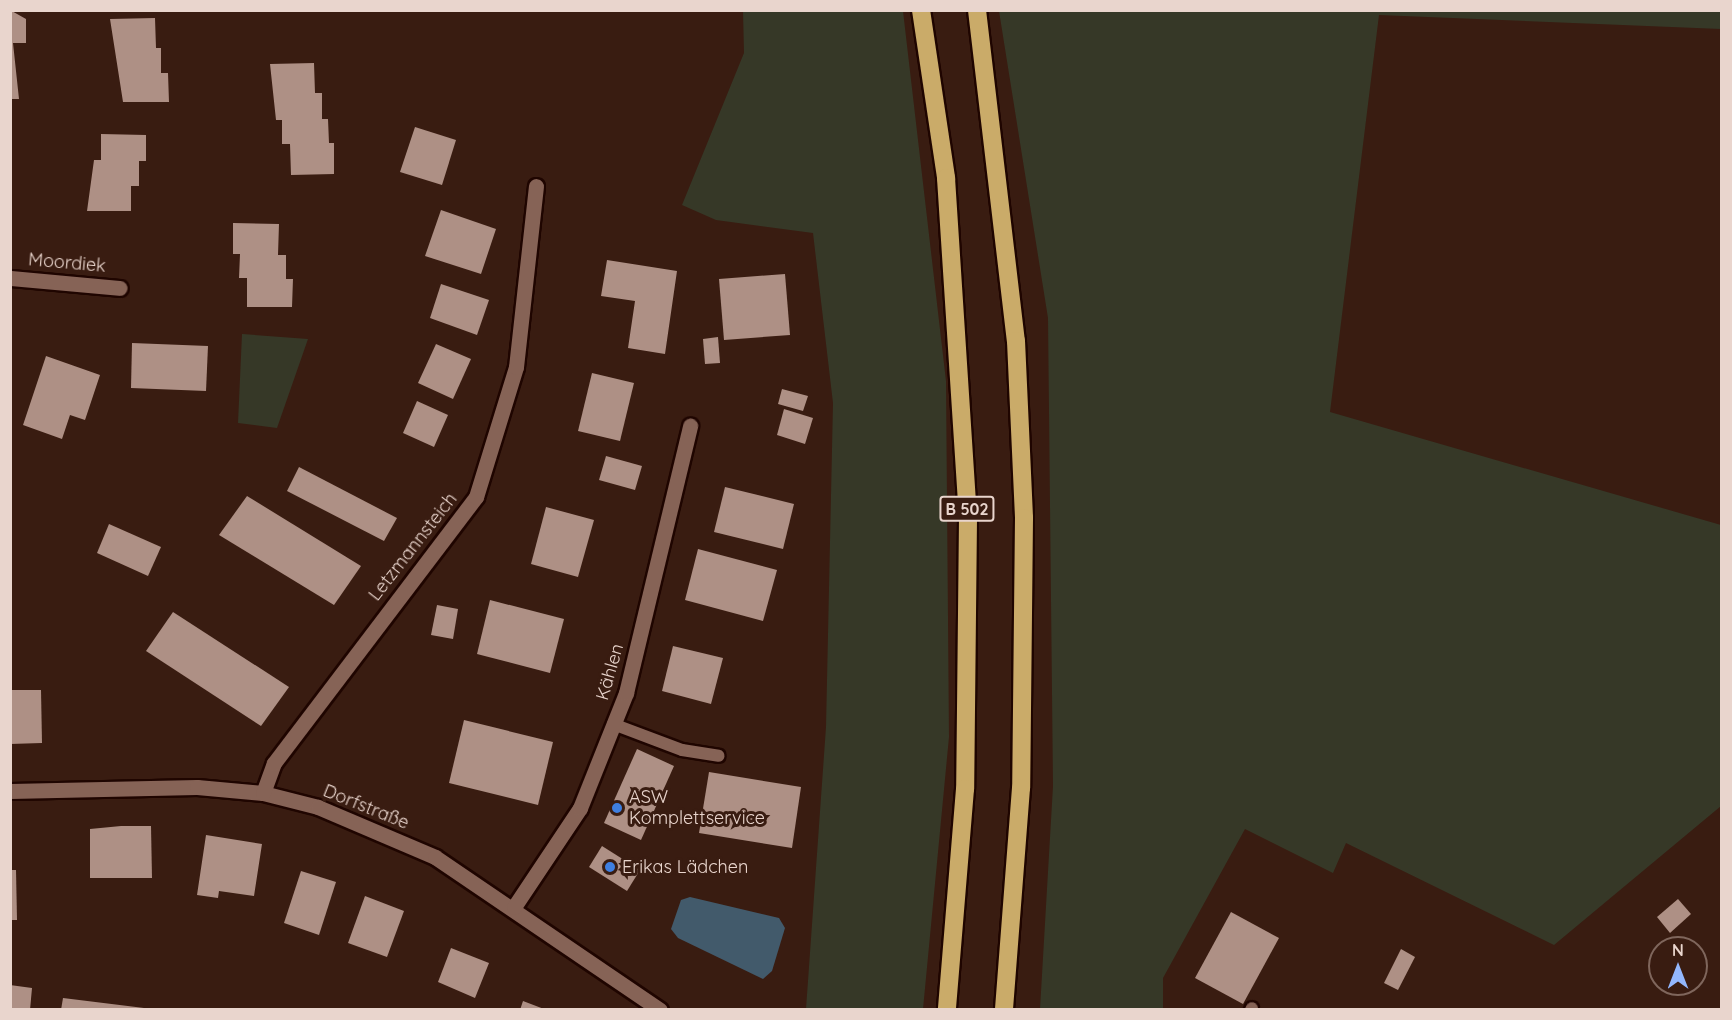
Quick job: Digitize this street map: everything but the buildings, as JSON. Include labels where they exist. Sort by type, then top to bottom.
[{"type":"highway","name":"B 502","points":[[921,10],[946,178],[968,518],[964,789],[947,1010]]},
{"type":"highway","points":[[977,10],[1016,341],[1024,518],[1021,788],[1004,1010]]},
{"type":"street","name":"Letzmannsteich","points":[[263,793],[274,763],[476,496],[516,367],[536,186]]},
{"type":"street","name":"Moordiek","points":[[10,278],[120,288]]},
{"type":"street","name":"Kählen","points":[[514,907],[580,808],[626,693],[690,426]]},
{"type":"street","name":"Dorfstraße","points":[[10,791],[197,787],[263,793],[383,833],[435,857],[514,907],[660,1010]]},
{"type":"lane","points":[[614,724],[682,750],[719,756]]},
{"type":"green space","points":[[743,11],[903,11],[946,381],[949,737],[923,1009],[806,1009],[826,727],[833,403],[813,233],[716,220],[682,205],[744,53]]},
{"type":"green space","points":[[999,11],[1721,11],[1721,29],[1379,15],[1330,412],[1721,525],[1721,806],[1554,945],[1346,843],[1333,873],[1245,829],[1163,978],[1163,1009],[1040,1009],[1053,786],[1048,318]]},
{"type":"green space","points":[[242,334],[308,339],[277,428],[238,423]]},
{"type":"water","points":[[690,897],[779,918],[785,928],[772,971],[763,979],[678,938],[671,929],[681,900]]},
{"type":"place","name":"ASW Komplettservice","points":[[617,808]]},
{"type":"place","name":"Erikas Lädchen","points":[[610,867]]}]
